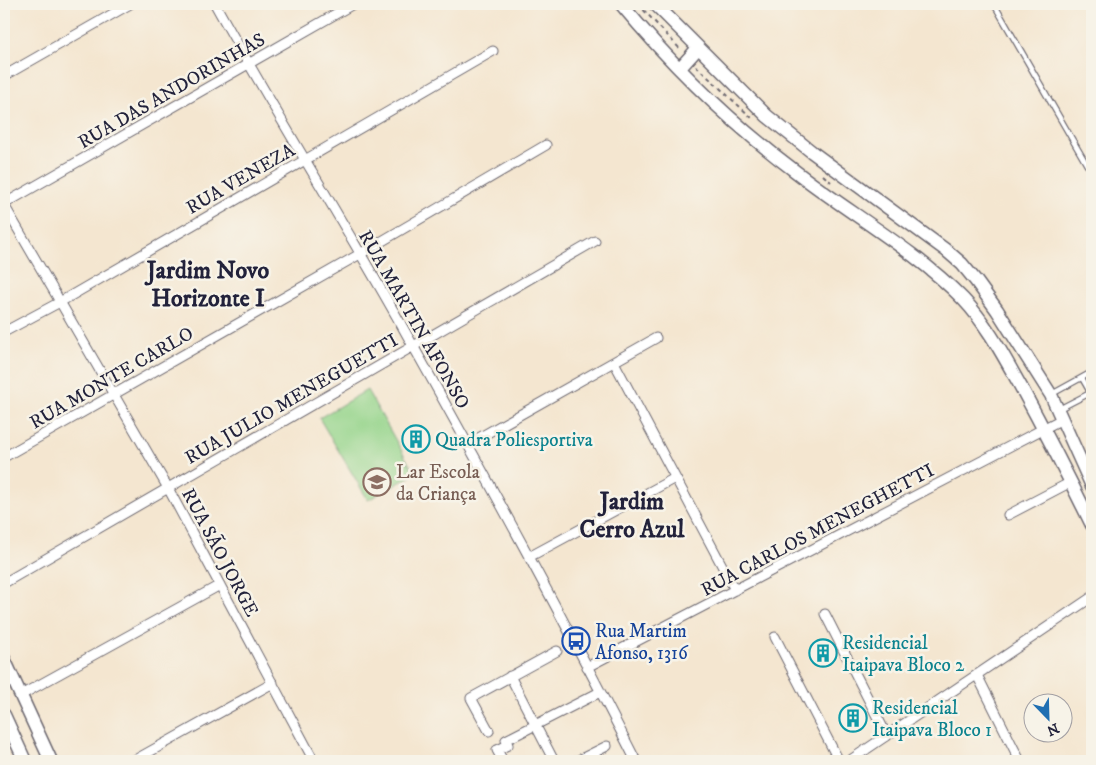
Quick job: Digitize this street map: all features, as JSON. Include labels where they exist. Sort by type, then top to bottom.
[{"type":"main road","points":[[621,4],[680,68],[745,132],[795,172],[904,250],[957,294],[986,329],[1022,389],[1044,428],[1092,524]]},
{"type":"main road","points":[[655,4],[767,116],[962,264],[997,310],[1051,395],[1092,486]]},
{"type":"main road","points":[[680,68],[698,48]]},
{"type":"main road","points":[[4,659],[51,761]]},
{"type":"main road","points":[[4,715],[25,761]]},
{"type":"street","points":[[4,76],[130,4]]},
{"type":"street","name":"RUA MARTIN AFONSO","points":[[215,4],[248,65],[360,254],[468,444],[636,761]]},
{"type":"street","name":"RUA DAS ANDORINHAS","points":[[4,205],[353,4]]},
{"type":"street","name":"RUA VENEZA","points":[[4,332],[60,302],[493,52]]},
{"type":"street","name":"RUA MONTE CARLO","points":[[4,457],[360,254],[546,145]]},
{"type":"street","name":"RUA SÃO JORGE","points":[[4,205],[168,488],[314,761]]},
{"type":"street","name":"RUA JULIO MENEGUETTI","points":[[4,584],[595,241]]},
{"type":"street","points":[[468,444],[656,338]]},
{"type":"street","points":[[614,362],[735,590]]},
{"type":"street","name":"RUA CARLOS MENEGHETTI","points":[[587,667],[1044,428],[1060,414]]},
{"type":"street","points":[[529,557],[675,478]]},
{"type":"street","points":[[1008,515],[1071,482]]},
{"type":"street","points":[[21,695],[220,585]]},
{"type":"street","points":[[849,761],[1092,598]]},
{"type":"street","points":[[824,614],[887,736]]},
{"type":"street","points":[[775,637],[838,761]]},
{"type":"street","points":[[489,730],[470,698],[557,650]]},
{"type":"street","points":[[977,675],[1020,761]]},
{"type":"street","points":[[510,676],[554,761]]},
{"type":"street","points":[[133,761],[273,683]]},
{"type":"street","points":[[503,761],[497,750],[508,745],[506,740],[600,692]]},
{"type":"street","points":[[577,761],[607,746]]},
{"type":"lane","points":[[994,4],[1087,165],[1092,169]]},
{"type":"lane","points":[[1051,395],[1092,372]]},
{"type":"lane","points":[[1060,414],[1091,392],[1082,378]]},
{"type":"green space","points":[[367,390],[415,474],[368,500],[319,418]]},
{"type":"place","name":"Quadra Poliesportiva","points":[[416,439]]},
{"type":"place","name":"Lar Escola da Criança","points":[[377,482]]},
{"type":"place","name":"Rua Martim Afonso, 1316","points":[[576,641]]},
{"type":"place","name":"Residencial Itaipava Bloco 2","points":[[823,653]]},
{"type":"place","name":"Residencial Itaipava Bloco 1","points":[[853,718]]},
{"type":"district","name":"Jardim Novo Horizonte I","points":[[208,284]]},
{"type":"district","name":"Jardim Cerro Azul","points":[[632,515]]}]
